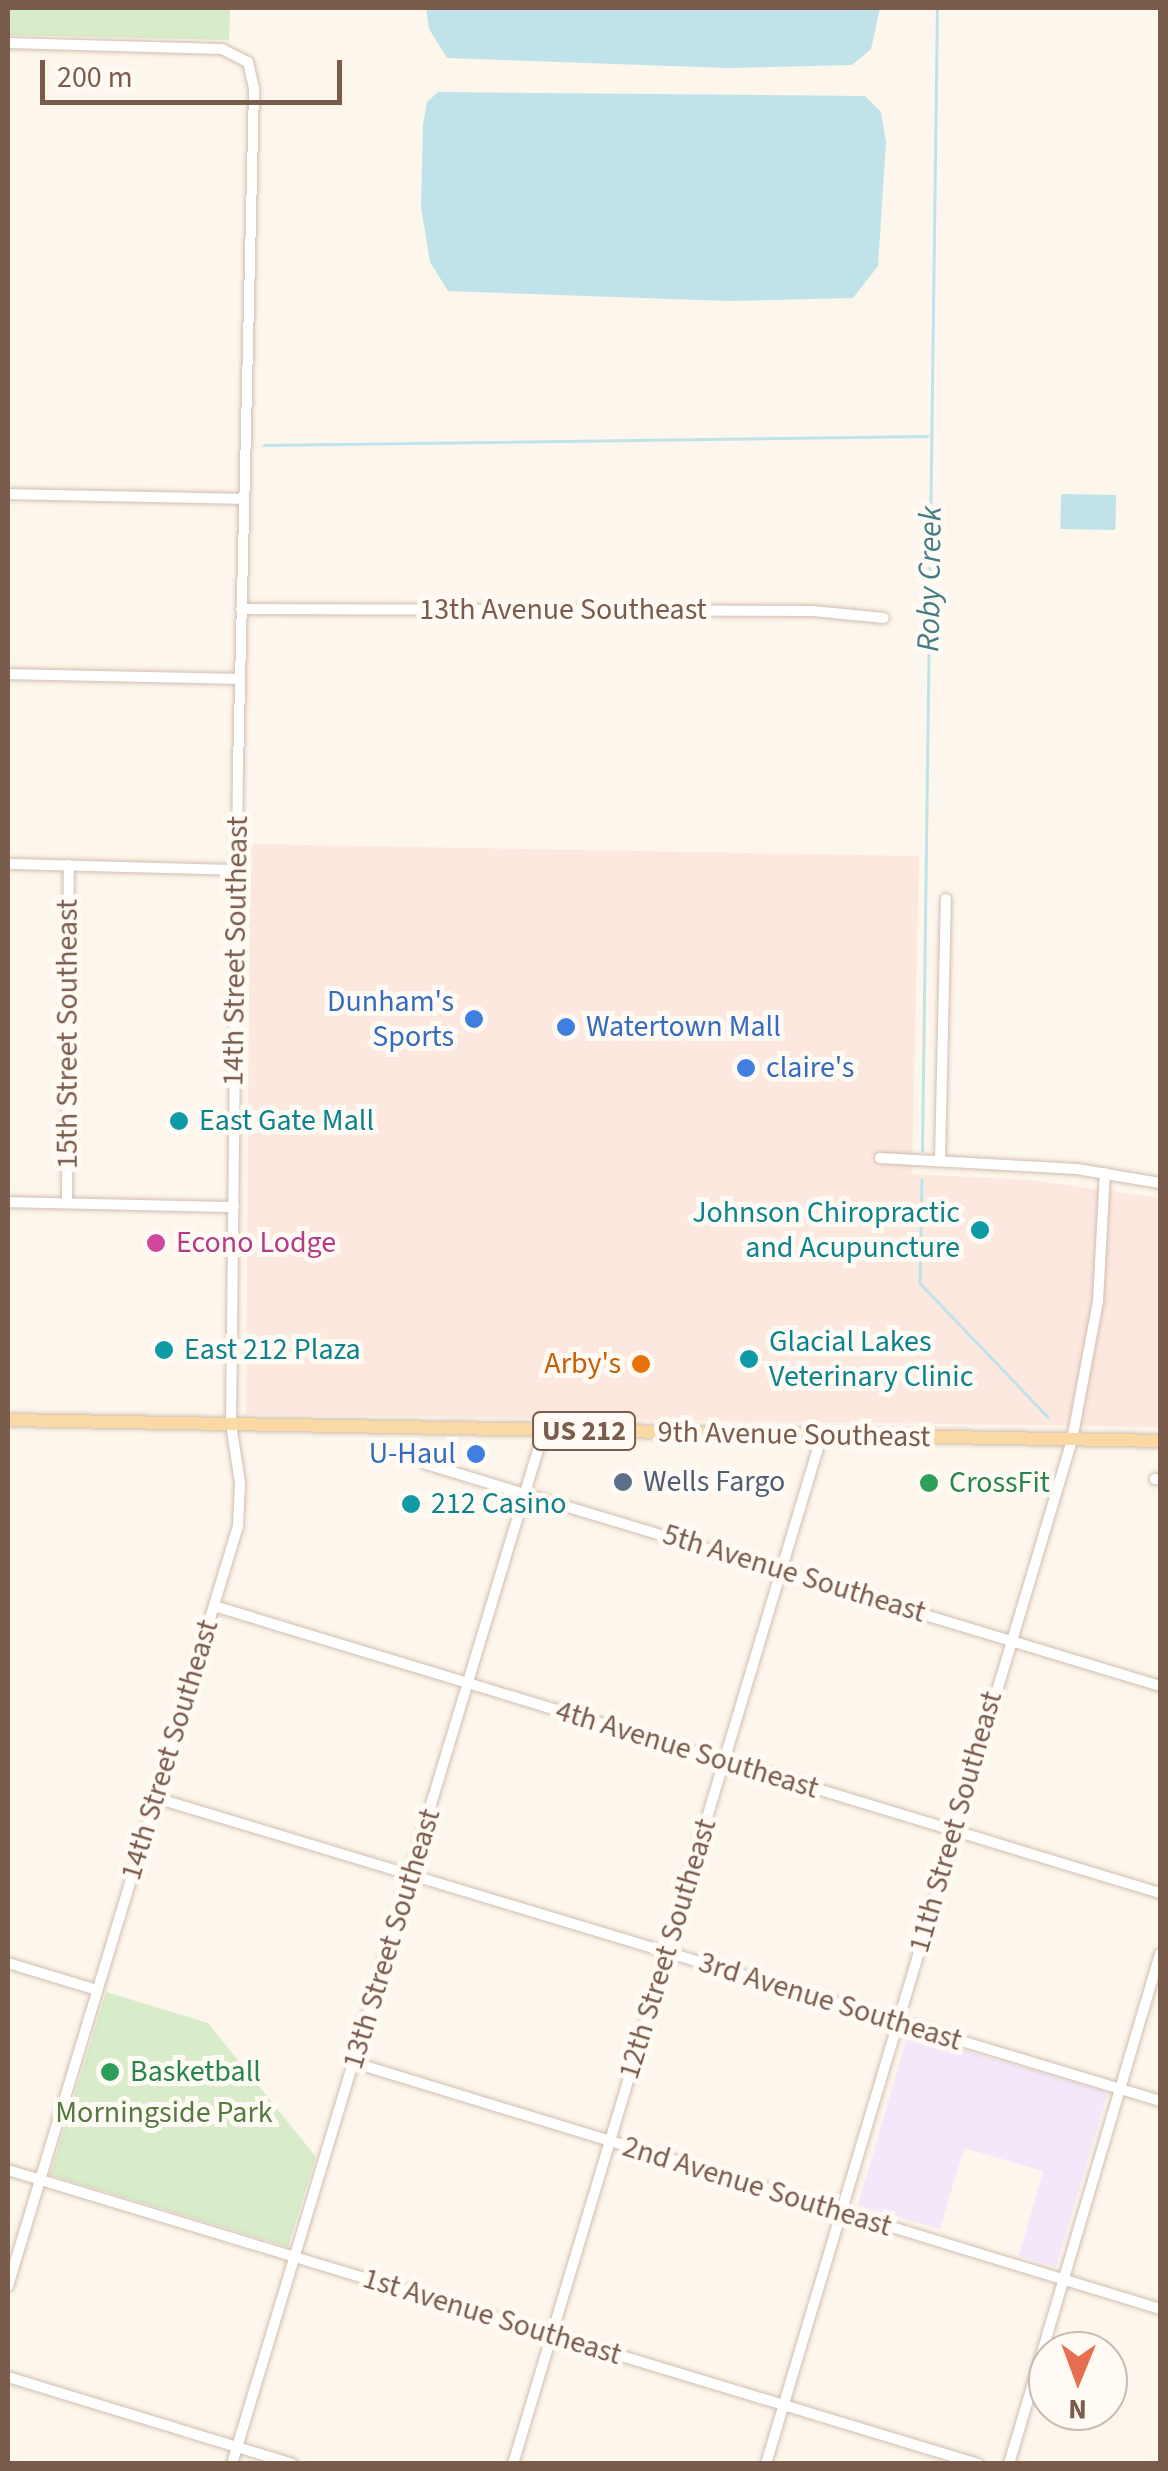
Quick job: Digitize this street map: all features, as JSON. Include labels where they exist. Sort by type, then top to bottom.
[{"type":"main road","name":"9th Avenue Southeast","points":[[8,1420],[1160,1442]]},
{"type":"street","name":"14th Street Southeast","points":[[8,44],[222,49],[248,62],[254,90],[241,609],[231,1424],[240,1508],[214,1606],[8,2286]]},
{"type":"street","points":[[8,494],[244,500]]},
{"type":"street","name":"13th Avenue Southeast","points":[[241,609],[813,610],[884,618]]},
{"type":"street","points":[[8,674],[240,679]]},
{"type":"street","points":[[8,864],[237,870]]},
{"type":"street","name":"15th Street Southeast","points":[[67,1203],[69,865]]},
{"type":"street","points":[[940,1160],[946,899]]},
{"type":"street","points":[[880,1158],[1106,1173],[1160,1183]]},
{"type":"street","name":"11th Street Southeast","points":[[766,2464],[1072,1440],[1098,1300],[1106,1173]]},
{"type":"street","points":[[8,1202],[234,1206]]},
{"type":"street","name":"13th Street Southeast","points":[[232,2464],[529,1491],[544,1430]]},
{"type":"street","name":"12th Street Southeast","points":[[513,2464],[822,1435]]},
{"type":"street","name":"5th Avenue Southeast","points":[[426,1464],[529,1491],[1160,1686]]},
{"type":"street","name":"4th Avenue Southeast","points":[[214,1606],[1160,1893]]},
{"type":"street","name":"3rd Avenue Southeast","points":[[156,1798],[1160,2101]]},
{"type":"street","points":[[1009,2464],[1160,1954]]},
{"type":"street","points":[[8,1963],[97,1990]]},
{"type":"street","name":"2nd Avenue Southeast","points":[[355,2063],[1160,2309]]},
{"type":"street","name":"1st Avenue Southeast","points":[[8,2170],[978,2464]]},
{"type":"street","points":[[8,2377],[292,2464]]},
{"type":"shaded area","points":[[250,844],[919,856],[912,1174],[1029,1180],[1160,1198],[1160,1427],[246,1414]]},
{"type":"shaded area","points":[[908,2034],[1108,2092],[1056,2267],[1019,2256],[1043,2171],[964,2148],[940,2229],[858,2205]]},
{"type":"green space","points":[[8,8],[230,8],[229,40],[8,35]]},
{"type":"green space","name":"Morningside Park","points":[[106,1992],[208,2023],[316,2157],[288,2247],[50,2175]]},
{"type":"water","points":[[426,8],[880,8],[871,49],[852,65],[728,68],[447,58],[429,29]]},
{"type":"water","points":[[438,92],[865,96],[881,112],[886,142],[878,266],[853,298],[729,301],[448,291],[430,262],[421,207],[423,125],[427,102]]},
{"type":"water","points":[[1061,494],[1116,495],[1115,530],[1060,529]]},
{"type":"waterway","name":"Roby Creek","points":[[922,1151],[937,8]]},
{"type":"waterway","points":[[264,445],[927,436]]},
{"type":"waterway","name":"Roby Creek","points":[[922,1180],[920,1283],[1048,1417]]},
{"type":"place","name":"Dunham's Sports","points":[[474,1019]]},
{"type":"place","name":"Watertown Mall","points":[[566,1027]]},
{"type":"place","name":"claire's","points":[[746,1068]]},
{"type":"place","name":"East Gate Mall","points":[[179,1121]]},
{"type":"place","name":"Johnson Chiropractic and Acupuncture","points":[[980,1230]]},
{"type":"place","name":"Econo Lodge","points":[[156,1243]]},
{"type":"place","name":"East 212 Plaza","points":[[164,1350]]},
{"type":"place","name":"Glacial Lakes Veterinary Clinic","points":[[749,1359]]},
{"type":"place","name":"Arby's","points":[[641,1364]]},
{"type":"place","name":"U-Haul","points":[[476,1454]]},
{"type":"place","name":"Wells Fargo","points":[[623,1482]]},
{"type":"place","name":"CrossFit","points":[[929,1483]]},
{"type":"place","name":"212 Casino","points":[[411,1504]]},
{"type":"place","name":"Basketball","points":[[110,2072]]}]
